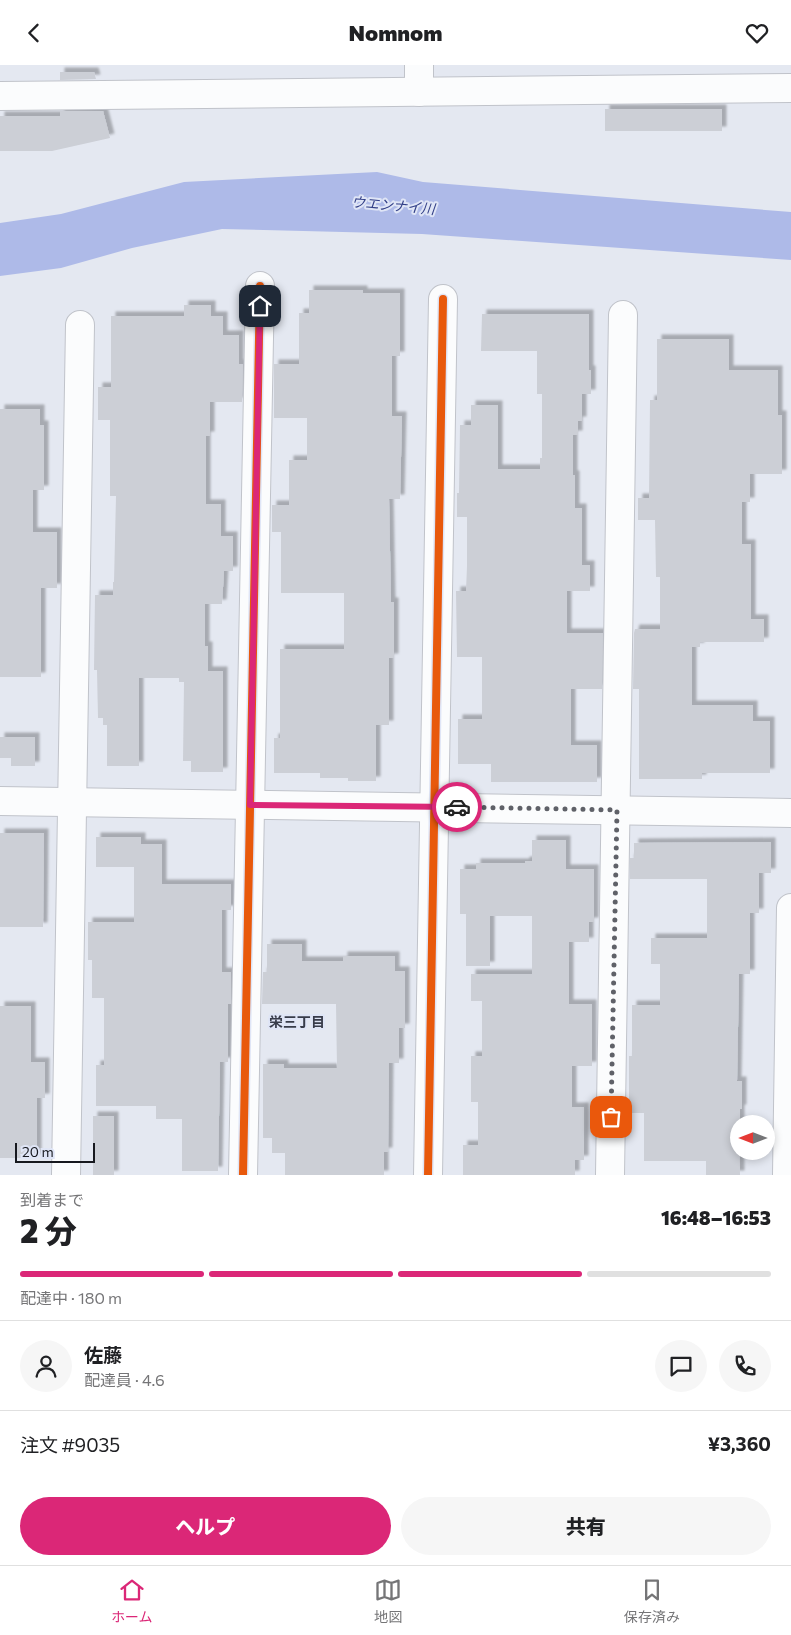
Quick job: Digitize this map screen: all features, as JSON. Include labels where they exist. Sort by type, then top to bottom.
[{"type":"street","points":[[419,65],[419,92]]},
{"type":"street","points":[[0,96],[791,88]]},
{"type":"street","points":[[243,1175],[260,286]]},
{"type":"street","points":[[428,1175],[443,299]]},
{"type":"street","points":[[610,1175],[623,315]]},
{"type":"street","points":[[66,1175],[80,325]]},
{"type":"street","points":[[0,801],[791,813]]},
{"type":"street","points":[[787,1175],[791,908]]},
{"type":"water","name":"ウエンナイ川","points":[[377,172],[423,182],[791,212],[791,260],[422,234],[222,229],[132,248],[61,268],[0,276],[0,223],[61,214],[184,182]]},
{"type":"building","points":[[60,72],[94,72],[96,79],[60,80]]},
{"type":"building","points":[[605,109],[722,109],[722,131],[605,131]]},
{"type":"building","points":[[60,111],[103,111],[110,138],[52,151],[0,151],[0,116],[60,116]]},
{"type":"building","points":[[309,290],[363,290],[363,293],[400,293],[400,356],[392,356],[392,416],[402,416],[400,499],[389,499],[391,602],[394,602],[394,658],[389,658],[389,725],[376,725],[376,781],[320,778],[320,773],[274,773],[274,738],[280,738],[280,649],[344,649],[344,593],[281,593],[281,532],[272,532],[272,505],[289,505],[289,460],[307,460],[307,418],[274,418],[274,364],[299,364],[299,313],[309,313]]},
{"type":"building","points":[[184,305],[211,305],[211,316],[223,316],[223,335],[239,335],[239,364],[243,364],[242,402],[210,402],[210,436],[206,436],[206,504],[221,504],[221,536],[233,536],[233,571],[224,571],[222,604],[205,604],[205,646],[208,646],[208,671],[223,671],[223,772],[191,772],[191,761],[183,761],[184,682],[179,682],[179,678],[139,678],[139,766],[107,766],[107,725],[103,725],[103,718],[98,718],[97,670],[94,670],[95,595],[113,595],[114,582],[116,496],[110,496],[110,420],[98,420],[98,387],[111,387],[111,316],[184,316]]},
{"type":"building","points":[[482,314],[589,314],[591,394],[582,394],[582,421],[578,421],[578,435],[573,435],[573,475],[575,475],[575,508],[582,508],[582,565],[590,565],[590,591],[567,591],[567,633],[603,633],[602,689],[571,689],[571,745],[597,745],[597,782],[491,782],[491,764],[458,764],[458,719],[482,719],[482,657],[457,657],[456,591],[466,591],[467,566],[467,517],[457,517],[460,425],[471,425],[471,405],[498,405],[498,469],[540,469],[540,458],[542,458],[542,394],[537,394],[537,351],[481,351]]},
{"type":"building","points":[[657,339],[729,339],[729,370],[778,370],[778,415],[782,415],[782,474],[750,474],[750,502],[742,502],[742,544],[751,544],[751,619],[764,619],[764,642],[700,642],[700,647],[692,647],[692,705],[753,705],[753,721],[770,721],[770,773],[702,773],[702,779],[639,779],[639,689],[633,689],[634,633],[635,629],[660,629],[660,577],[656,577],[655,520],[638,520],[638,498],[649,498],[650,400],[657,400]]},
{"type":"building","points":[[0,409],[40,409],[40,425],[44,425],[44,490],[33,490],[33,532],[57,532],[57,588],[41,588],[41,677],[0,677]]},
{"type":"building","points":[[0,737],[35,737],[35,766],[11,766],[11,758],[0,758]]},
{"type":"building","points":[[0,833],[44,833],[43,927],[0,927]]},
{"type":"building","points":[[96,837],[141,837],[141,844],[162,844],[162,884],[231,884],[231,910],[222,910],[222,972],[231,972],[231,1004],[228,1004],[228,1062],[220,1062],[218,1171],[182,1171],[182,1119],[156,1119],[156,1106],[96,1106],[96,1065],[104,1065],[104,998],[92,998],[92,960],[88,960],[88,922],[134,922],[134,867],[96,867]]},
{"type":"building","points":[[532,840],[566,840],[566,869],[594,869],[594,922],[589,922],[589,942],[569,942],[569,1004],[592,1004],[592,1066],[572,1066],[572,1107],[584,1107],[584,1160],[575,1160],[575,1175],[463,1175],[463,1145],[478,1145],[478,1102],[471,1102],[471,1056],[482,1056],[482,1001],[471,1001],[471,974],[532,974],[532,916],[490,916],[490,966],[466,966],[466,914],[460,914],[460,869],[476,869],[476,863],[525,863],[525,861],[532,861]]},
{"type":"building","points":[[771,842],[771,873],[759,873],[759,913],[750,913],[750,974],[739,974],[737,1081],[742,1081],[742,1109],[740,1109],[740,1115],[730,1115],[730,1160],[740,1160],[740,1175],[706,1175],[706,1161],[644,1161],[644,1113],[629,1113],[629,1056],[632,1056],[632,1005],[660,1005],[660,964],[651,964],[651,938],[707,938],[707,879],[630,879],[630,858],[634,858],[634,843]]},
{"type":"building","points":[[267,944],[302,944],[302,961],[343,961],[343,956],[395,956],[395,971],[405,971],[405,1028],[399,1028],[399,1063],[389,1063],[388,1152],[384,1152],[384,1175],[285,1175],[285,1153],[272,1153],[272,1138],[263,1138],[263,1064],[284,1064],[284,1068],[337,1068],[336,1004],[262,1004],[263,972],[267,972]]},
{"type":"building","points":[[0,1006],[31,1006],[31,1062],[45,1062],[45,1098],[37,1098],[37,1158],[0,1158]]},
{"type":"building","points":[[93,1116],[114,1116],[114,1175],[93,1175]]},
{"type":"cycle path","points":[[243,1175],[260,286]]},
{"type":"cycle path","points":[[428,1175],[443,299]]},
{"type":"way so far","points":[[457,807],[617,810],[611,1117]]},
{"type":"district","name":"栄三丁目","points":[[297,1021]]},
{"type":"route","points":[[260,306],[250,805],[457,807]]}]
